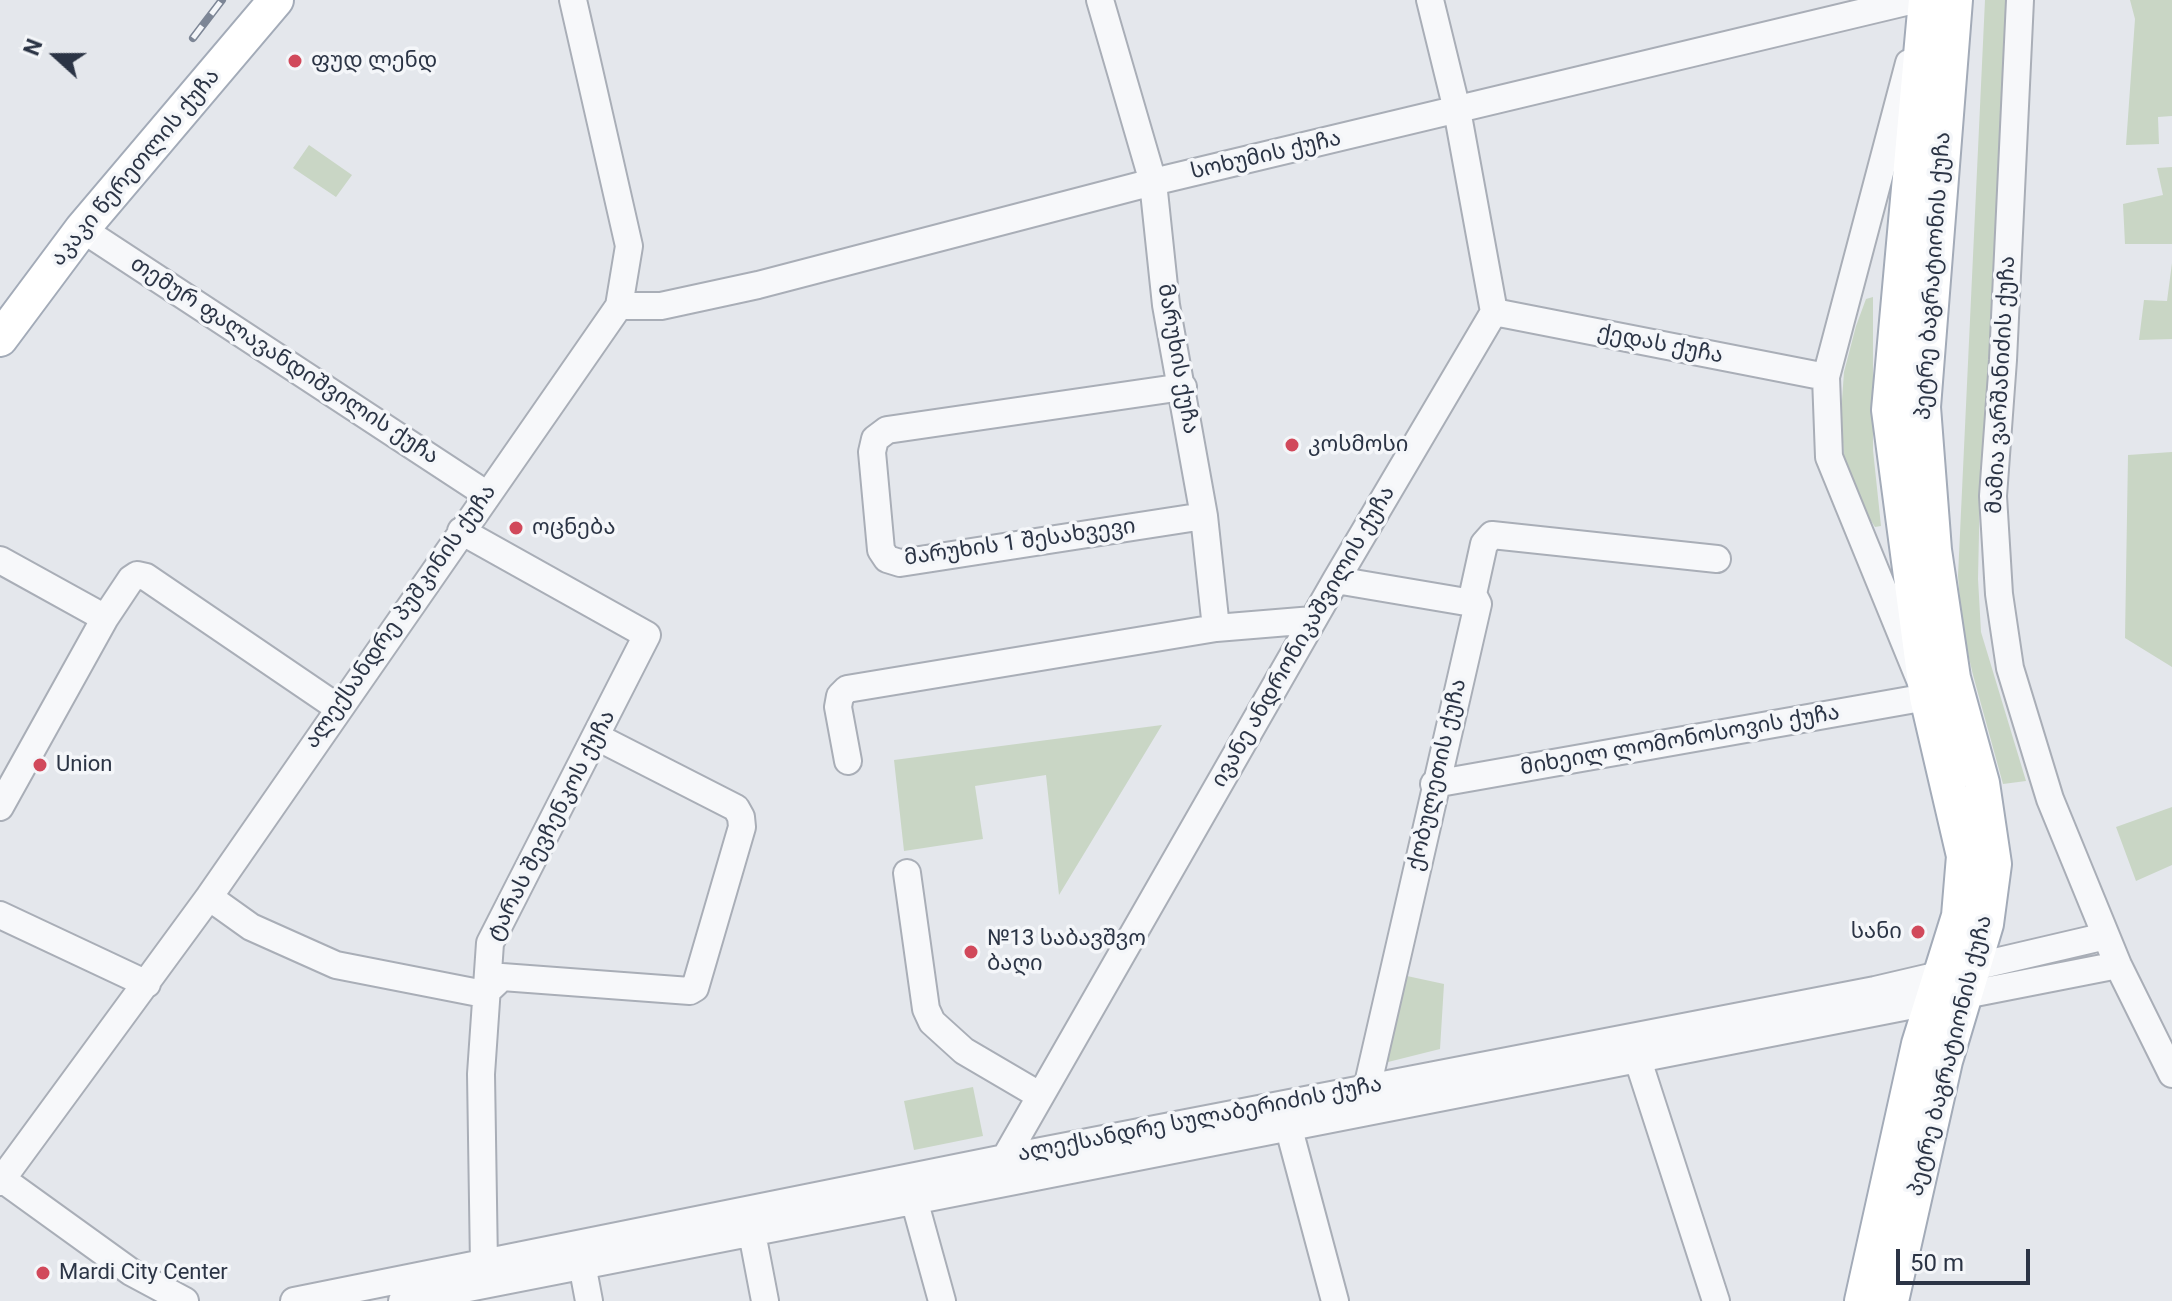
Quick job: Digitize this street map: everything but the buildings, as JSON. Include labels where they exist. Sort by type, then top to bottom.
[{"type":"main road","name":"აკაკი წერეთლის ქუჩა","points":[[0,339],[82,229],[276,0]]},
{"type":"main road","name":"პეტრე ბაგრატიონის ქუჩა","points":[[1891,1301],[1945,1061],[1964,856],[1927,697],[1889,410],[1926,0]]},
{"type":"main road","name":"პეტრე ბაგრატიონის ქუჩა","points":[[1862,1301],[1919,1044],[1986,924],[1994,864],[1982,783],[1953,678],[1934,550],[1923,407],[1955,0]]},
{"type":"street","name":"ალექსანდრე პუშკინის ქუჩა","points":[[1,1180],[209,897],[337,707],[619,306],[629,246],[573,0]]},
{"type":"street","name":"მარუხის ქუჩა","points":[[1100,0],[1153,182],[1166,305],[1204,516],[1216,628]]},
{"type":"street","points":[[1430,0],[1457,110],[1494,312]]},
{"type":"street","name":"სოხუმის ქუჩა","points":[[619,306],[661,306],[758,285],[1153,182],[1914,0]]},
{"type":"street","name":"პეტრე ბაგრატიონის ქუჩა","points":[[1926,0],[1826,377],[1829,457],[1927,697]]},
{"type":"street","name":"მამია ვარშანიძის ქუჩა","points":[[2020,0],[2003,360],[1993,496],[1999,594],[2010,668],[2050,799],[2118,965],[2172,1074]]},
{"type":"street","name":"თემურ ფალავანდიშვილის ქუჩა","points":[[82,229],[486,494]]},
{"type":"street","name":"ქედას ქუჩა","points":[[1494,312],[1826,377]]},
{"type":"street","name":"ივანე ანდრონიკაშვილის ქუჩა","points":[[1005,1158],[1336,580],[1494,312]]},
{"type":"street","name":"მარუხის 1 შესახვევი","points":[[1183,387],[887,430],[875,439],[872,452],[881,550],[887,559],[900,563],[1204,516]]},
{"type":"street","name":"ტარას შევჩენკოს ქუჩა","points":[[461,531],[647,635],[490,943],[484,994],[481,1074],[484,1265]]},
{"type":"street","name":"ქობულეთის ქუჩა","points":[[1367,1088],[1434,784],[1478,604],[1473,594],[1484,544],[1492,535],[1717,559]]},
{"type":"street","points":[[0,560],[105,618]]},
{"type":"street","points":[[0,807],[105,618],[131,579],[146,577],[337,707]]},
{"type":"street","points":[[1336,580],[1478,604]]},
{"type":"street","points":[[848,761],[838,707],[840,696],[847,689],[1216,628],[1313,620]]},
{"type":"street","name":"მიხეილ ლომონოსოვის ქუჩა","points":[[1434,784],[1927,697]]},
{"type":"street","points":[[209,897],[251,927],[336,965],[484,994],[502,977],[682,993],[695,988],[742,827],[741,817],[736,808],[597,737]]},
{"type":"street","points":[[907,873],[926,1009],[932,1022],[964,1051],[1039,1095]]},
{"type":"street","points":[[0,915],[147,984]]},
{"type":"street","name":"ალექსანდრე სულაბერიძის ქუჩა","points":[[294,1301],[911,1189],[1289,1129],[1638,1060],[1867,1013],[1953,982],[2106,936]]},
{"type":"street","name":"ალექსანდრე სულაბერიძის ქუჩა","points":[[402,1301],[752,1233],[911,1189],[1005,1158],[1875,990],[2118,965]]},
{"type":"street","points":[[1867,1013],[1902,1024],[1919,1044]]},
{"type":"street","points":[[1638,1060],[1716,1301]]},
{"type":"street","points":[[1289,1129],[1335,1301]]},
{"type":"street","points":[[1,1180],[131,1272],[185,1301]]},
{"type":"street","points":[[911,1189],[942,1301]]},
{"type":"street","points":[[752,1233],[765,1301]]},
{"type":"street","points":[[582,1264],[589,1301]]},
{"type":"street","points":[[131,1272],[161,1301]]},
{"type":"green space","points":[[1985,0],[2008,0],[1994,325],[1980,487],[1978,579],[1981,632],[2026,781],[2003,784],[1962,628],[1958,576]]},
{"type":"green space","points":[[2130,0],[2172,0],[2172,116],[2158,117],[2159,144],[2126,145],[2135,19]]},
{"type":"green space","points":[[309,145],[352,175],[336,197],[293,168]]},
{"type":"green space","points":[[2172,167],[2172,244],[2125,244],[2123,204],[2163,195],[2157,168]]},
{"type":"green space","points":[[2172,263],[2172,339],[2139,340],[2144,300],[2167,301]]},
{"type":"green space","points":[[1873,297],[1873,450],[1881,526],[1875,527],[1858,501],[1844,456],[1841,414],[1844,372],[1856,326],[1866,299]]},
{"type":"green space","points":[[2172,452],[2172,667],[2125,638],[2128,455]]},
{"type":"green space","points":[[1162,725],[1059,895],[1046,775],[975,786],[983,839],[904,851],[894,760]]},
{"type":"green space","points":[[2172,807],[2172,865],[2136,881],[2116,827]]},
{"type":"green space","points":[[1407,976],[1444,984],[1440,1049],[1384,1063]]},
{"type":"green space","points":[[973,1087],[983,1136],[914,1150],[904,1101]]},
{"type":"railway","points":[[193,38],[222,0]]},
{"type":"place","name":"ფუდ ლენდ","points":[[295,61]]},
{"type":"place","name":"კოსმოსი","points":[[1292,445]]},
{"type":"place","name":"ოცნება","points":[[516,528]]},
{"type":"place","name":"Union","points":[[40,765]]},
{"type":"place","name":"სანი","points":[[1918,932]]},
{"type":"place","name":"№13 საბავშვო ბაღი","points":[[971,952]]},
{"type":"place","name":"Mardi City Center","points":[[43,1273]]}]
